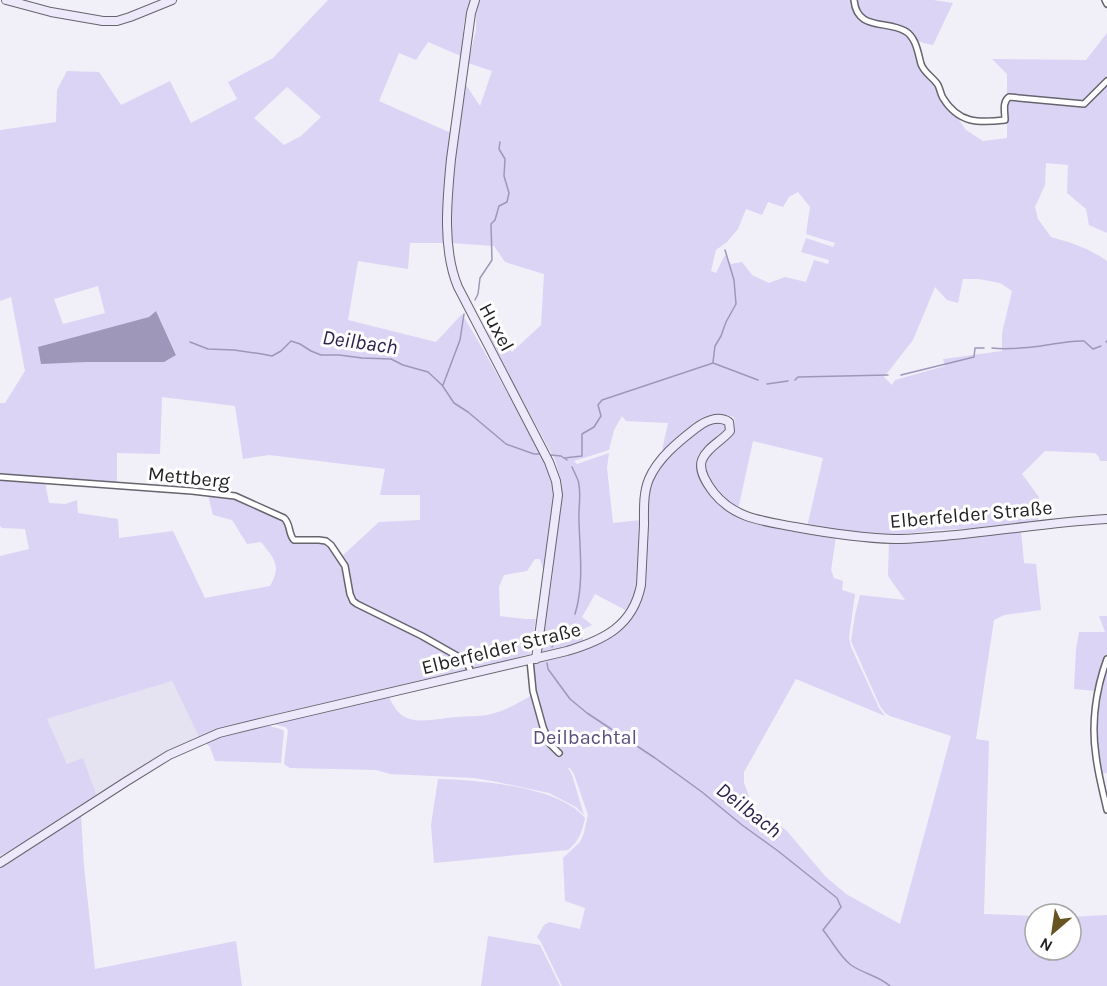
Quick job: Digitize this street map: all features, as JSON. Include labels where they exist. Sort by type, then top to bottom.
[{"type":"main road","points":[[6,0],[51,12],[104,21],[117,21],[130,17],[172,0]]},
{"type":"main road","name":"Huxel","points":[[475,0],[471,13],[448,183],[448,248],[452,272],[458,286],[552,468],[556,481],[558,495],[533,660]]},
{"type":"main road","name":"Elberfelder Straße","points":[[0,862],[169,755],[219,733],[533,660],[598,641],[613,632],[625,620],[639,597],[648,482],[657,465],[669,451],[698,426],[711,419],[725,419],[729,422],[730,431],[710,448],[702,460],[701,466],[705,480],[726,506],[756,519],[853,536],[893,539],[1107,519]]},
{"type":"street","points":[[854,0],[857,12],[866,20],[906,32],[910,36],[919,53],[924,71],[938,85],[943,98],[955,112],[964,118],[980,123],[1005,120],[1004,103],[1009,98],[1084,104],[1107,81]]},
{"type":"street","name":"Mettberg","points":[[0,477],[192,490],[239,498],[284,518],[294,540],[319,540],[331,544],[345,566],[353,601],[466,661],[472,674]]},
{"type":"street","points":[[1107,659],[1097,697],[1095,724],[1095,754],[1107,810]]},
{"type":"street","points":[[533,660],[531,680],[543,727],[550,744],[559,753]]},
{"type":"shaded area","points":[[156,311],[176,355],[164,362],[41,364],[38,347],[149,317]]},
{"type":"shaded area","points":[[172,681],[200,739],[97,796],[83,759],[67,764],[47,719]]},
{"type":"green space","points":[[328,0],[471,0],[464,22],[461,56],[428,42],[416,60],[399,53],[379,101],[451,133],[447,161],[445,243],[410,243],[408,269],[358,261],[348,320],[436,342],[462,314],[536,446],[549,475],[554,504],[544,572],[540,559],[535,559],[527,571],[504,575],[499,587],[500,616],[536,619],[530,654],[472,670],[471,667],[354,600],[341,557],[379,522],[420,520],[420,495],[380,495],[385,469],[269,455],[243,459],[235,406],[162,397],[160,454],[117,453],[117,482],[0,475],[0,403],[5,403],[25,371],[11,297],[0,301],[0,130],[56,122],[57,90],[67,71],[99,72],[121,105],[170,81],[191,123],[237,99],[228,82],[273,58]],"holes":[[[287,87],[321,117],[301,136],[284,145],[254,118]],[[98,286],[105,313],[63,324],[54,299]],[[156,311],[176,354],[87,362],[41,363],[149,317]]]},
{"type":"green space","points":[[480,0],[851,0],[857,20],[906,32],[924,73],[934,84],[945,106],[966,130],[983,141],[1007,138],[1007,74],[992,59],[1086,60],[1107,33],[1107,233],[1089,225],[1086,209],[1067,193],[1068,165],[1046,163],[1045,185],[1035,207],[1038,219],[1051,237],[1087,249],[1107,261],[1107,461],[1100,461],[1095,453],[1045,451],[1022,474],[1039,497],[1038,521],[894,535],[807,527],[823,458],[753,441],[738,510],[712,485],[705,470],[705,461],[709,453],[731,434],[734,417],[723,415],[706,419],[691,428],[668,448],[662,450],[668,423],[626,421],[622,416],[614,430],[609,450],[574,461],[577,464],[609,453],[607,468],[613,523],[641,520],[638,594],[629,612],[595,594],[582,617],[592,625],[579,631],[585,643],[543,653],[541,649],[552,580],[562,484],[555,460],[487,331],[497,332],[512,352],[541,325],[544,274],[505,262],[494,246],[450,243],[453,174],[466,85],[480,106],[492,71],[468,63],[476,30],[476,10]],"holes":[[[798,192],[810,207],[806,234],[835,243],[833,247],[806,238],[801,252],[829,260],[828,264],[814,260],[806,282],[785,277],[769,283],[752,275],[742,262],[731,264],[725,255],[716,273],[711,271],[716,250],[727,242],[738,229],[746,209],[762,215],[768,202],[783,207],[789,197]],[[963,279],[1000,283],[1012,291],[1002,333],[1002,351],[943,359],[945,366],[895,380],[892,385],[884,377],[913,340],[935,287],[947,300],[958,303]]]},
{"type":"green space","points":[[857,0],[933,0],[953,3],[933,45],[918,41],[911,33],[901,28],[869,18],[859,8]]},
{"type":"green space","name":"Deilbachtal","points":[[715,422],[726,424],[724,434],[710,447],[699,472],[733,513],[836,537],[831,570],[834,578],[843,581],[842,590],[855,594],[849,638],[851,647],[879,708],[885,716],[796,679],[744,772],[744,783],[753,807],[786,830],[825,876],[846,894],[900,924],[951,736],[890,716],[880,706],[851,641],[860,595],[905,600],[888,576],[889,541],[1021,530],[1024,563],[1036,564],[1041,610],[1004,615],[994,620],[976,739],[989,741],[984,914],[1023,916],[1023,962],[1083,962],[1083,916],[1107,915],[1107,986],[562,986],[537,937],[544,925],[549,922],[580,929],[585,908],[565,901],[563,858],[580,842],[588,815],[570,768],[568,768],[584,815],[576,807],[549,793],[492,781],[390,774],[376,770],[290,768],[285,765],[288,730],[271,723],[388,695],[399,713],[410,719],[481,716],[505,709],[533,694],[534,663],[585,648],[633,613],[641,602],[644,586],[648,490],[666,459],[684,440]]},
{"type":"green space","points":[[0,480],[45,482],[49,503],[65,504],[77,500],[78,513],[118,519],[119,538],[173,531],[205,598],[270,586],[274,579],[275,563],[266,548],[261,542],[247,544],[232,520],[213,515],[208,495],[237,498],[282,519],[286,522],[290,537],[326,543],[337,554],[352,601],[465,662],[469,672],[254,721],[200,739],[172,681],[47,719],[67,764],[83,758],[97,796],[0,856],[0,556],[29,549],[25,529],[0,526]]},
{"type":"green space","points":[[1099,616],[1107,616],[1107,653],[1095,691],[1074,689],[1079,632],[1105,632]]},
{"type":"green space","points":[[1107,666],[1107,773],[1102,774],[1098,747],[1098,720]]},
{"type":"green space","points":[[267,724],[284,731],[281,763],[215,761],[210,747],[205,742],[228,734]]},
{"type":"green space","points":[[438,779],[495,783],[557,799],[573,807],[585,818],[581,832],[568,850],[434,863],[431,825]]},
{"type":"green space","points":[[81,815],[95,969],[236,941],[242,986],[0,986],[0,867]]},
{"type":"green space","points":[[488,936],[540,945],[560,986],[481,986]]},
{"type":"waterway","points":[[475,300],[480,278],[492,260],[491,224],[495,220],[499,206],[507,202],[509,193],[504,176],[505,159],[499,149],[500,142]]},
{"type":"waterway","points":[[713,362],[715,346],[736,304],[734,280],[725,250]]},
{"type":"waterway","points":[[443,385],[460,340],[464,314]]},
{"type":"waterway","name":"Deilbach","points":[[190,342],[208,349],[234,350],[272,356],[291,341],[321,355],[391,359],[428,372],[442,385],[454,403],[506,444],[539,454]]},
{"type":"waterway","points":[[992,348],[1023,348],[1079,341],[1084,341],[1093,349],[1101,346]]},
{"type":"waterway","points":[[901,375],[974,357],[975,348],[984,348]]},
{"type":"waterway","points":[[564,458],[582,456],[582,434],[594,427],[601,416],[598,405],[602,400],[713,363],[758,380]]},
{"type":"waterway","points":[[795,380],[798,377],[888,375]]},
{"type":"waterway","points":[[767,384],[788,381]]},
{"type":"waterway","name":"Deilbach","points":[[551,455],[561,456],[567,460]]},
{"type":"waterway","name":"Deilbach","points":[[572,467],[578,480],[580,496],[581,557],[578,603],[575,614]]},
{"type":"waterway","name":"Deilbach","points":[[552,647],[564,631]]},
{"type":"waterway","name":"Deilbach","points":[[547,663],[548,669],[570,699],[587,713],[702,792],[837,898],[841,907],[823,930],[851,965],[890,986]]}]
